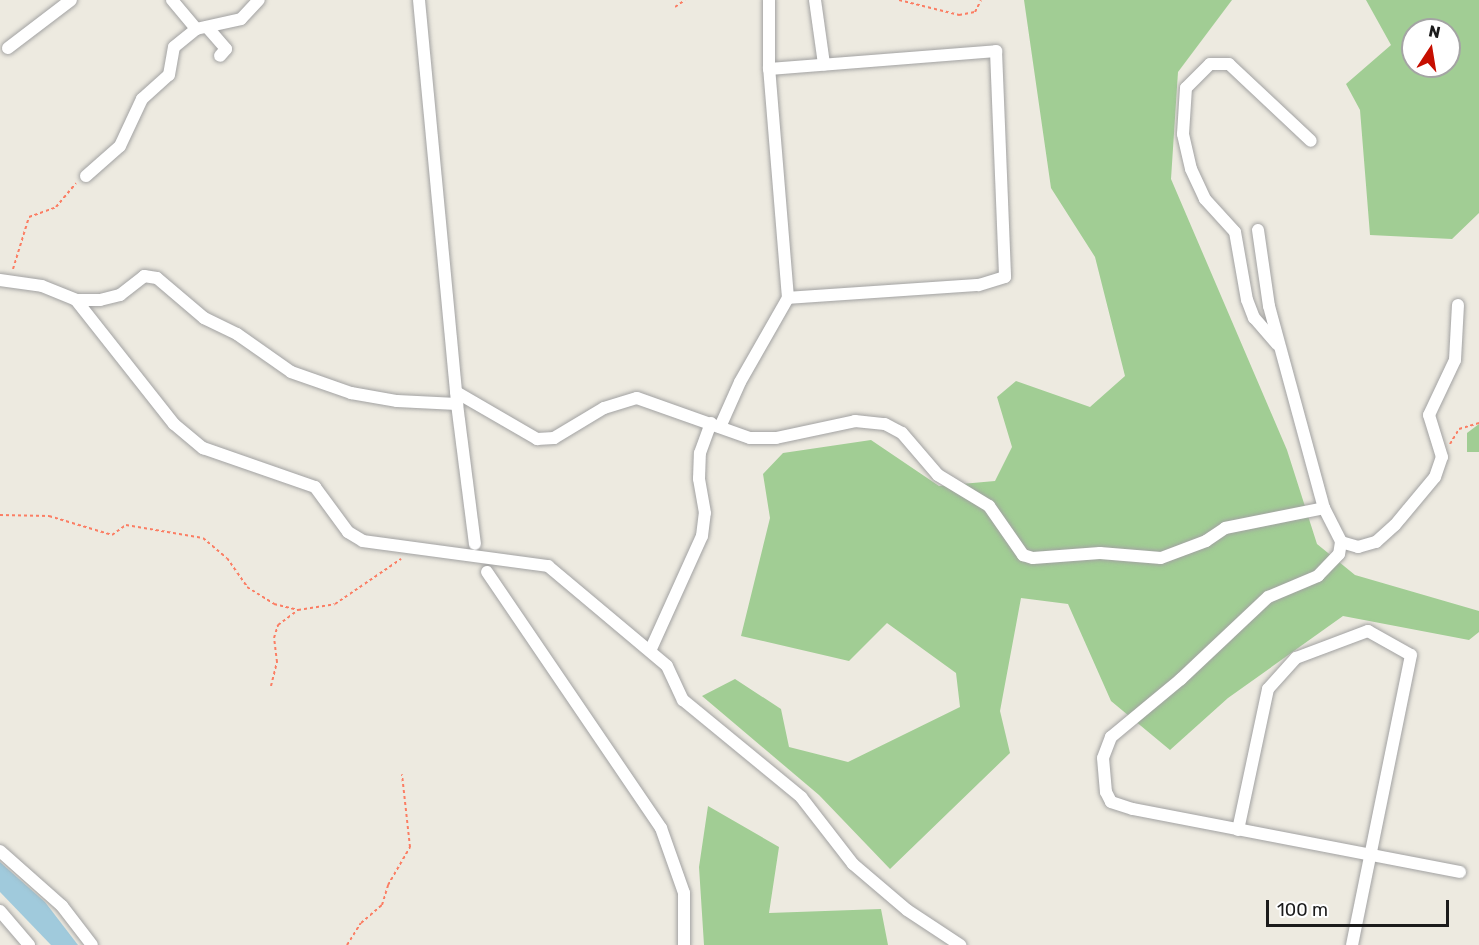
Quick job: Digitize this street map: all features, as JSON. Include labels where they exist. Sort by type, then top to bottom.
[{"type":"street","points":[[8,48],[71,0]]},
{"type":"street","points":[[172,0],[226,49],[220,56]]},
{"type":"street","points":[[86,176],[120,146],[142,99],[170,75],[174,46],[202,28],[241,19],[259,0]]},
{"type":"street","points":[[418,0],[457,398],[475,544]]},
{"type":"street","points":[[650,651],[702,536],[705,513],[699,479],[700,453],[788,298],[769,69],[769,0]]},
{"type":"street","points":[[815,0],[824,64]]},
{"type":"street","points":[[769,69],[996,51],[1005,277],[978,285],[788,298]]},
{"type":"street","points":[[1280,347],[1254,318],[1234,232],[1205,199],[1191,169],[1184,134],[1186,88],[1200,69],[1210,64],[1229,64],[1311,141]]},
{"type":"street","points":[[1258,230],[1269,306],[1324,508],[1341,542],[1339,554],[1318,576],[1268,597],[1181,678],[1111,737],[1102,771],[1111,802],[1238,830],[1460,872]]},
{"type":"street","points":[[5,280],[42,286],[76,300],[100,300],[120,295],[144,276],[157,278],[204,318],[237,334],[291,372],[351,393],[397,401],[457,398],[537,439],[554,438],[604,408],[637,398],[763,439],[855,421],[885,424],[902,434],[938,475],[989,506],[1023,555],[1033,558],[1100,553],[1161,558],[1206,541],[1225,528],[1324,508]]},
{"type":"street","points":[[76,300],[174,424],[202,448],[315,486],[348,532],[363,541],[548,566],[667,666],[683,700],[801,797],[853,864],[907,910],[960,945]]},
{"type":"street","points":[[1341,542],[1358,547],[1376,542],[1416,502],[1435,477],[1442,457],[1429,415],[1455,360],[1458,305]]},
{"type":"street","points":[[487,572],[661,828],[684,893],[684,945]]},
{"type":"street","points":[[1238,830],[1268,688],[1296,658],[1368,632],[1411,655],[1352,945]]},
{"type":"street","points":[[0,850],[62,906],[92,945]]},
{"type":"street","points":[[0,911],[29,945]]},
{"type":"path","points":[[675,7],[685,0]]},
{"type":"path","points":[[899,0],[959,15],[975,12],[981,0]]},
{"type":"path","points":[[5,280],[29,217],[56,207],[73,184],[86,176]]},
{"type":"path","points":[[1442,457],[1459,429],[1479,423]]},
{"type":"path","points":[[0,515],[49,516],[112,535],[126,525],[203,538],[227,558],[247,587],[274,604],[298,610],[336,604],[362,582],[394,566],[406,546]]},
{"type":"path","points":[[271,686],[278,662],[274,630],[298,610]]},
{"type":"path","points":[[347,945],[361,923],[382,905],[388,885],[410,847],[402,774]]},
{"type":"green space","points":[[1024,0],[1232,0],[1178,72],[1171,179],[1287,450],[1317,544],[1355,575],[1479,611],[1479,632],[1469,640],[1343,616],[1228,698],[1170,750],[1111,701],[1068,604],[1021,598],[1000,711],[1010,753],[890,869],[819,795],[702,696],[735,679],[781,709],[789,747],[848,762],[960,707],[956,673],[887,623],[849,661],[741,636],[770,518],[763,474],[783,453],[871,440],[939,486],[995,481],[1012,447],[997,397],[1016,381],[1090,407],[1125,376],[1095,257],[1051,188]]},
{"type":"green space","points":[[1366,0],[1479,0],[1479,213],[1452,239],[1370,235],[1360,110],[1346,84],[1391,45]]},
{"type":"green space","points":[[1479,424],[1479,452],[1467,452],[1467,433]]},
{"type":"green space","points":[[708,806],[779,847],[769,913],[881,909],[888,945],[704,945],[699,867]]},
{"type":"water","points":[[0,862],[45,902],[78,945],[51,945],[0,892]]}]
